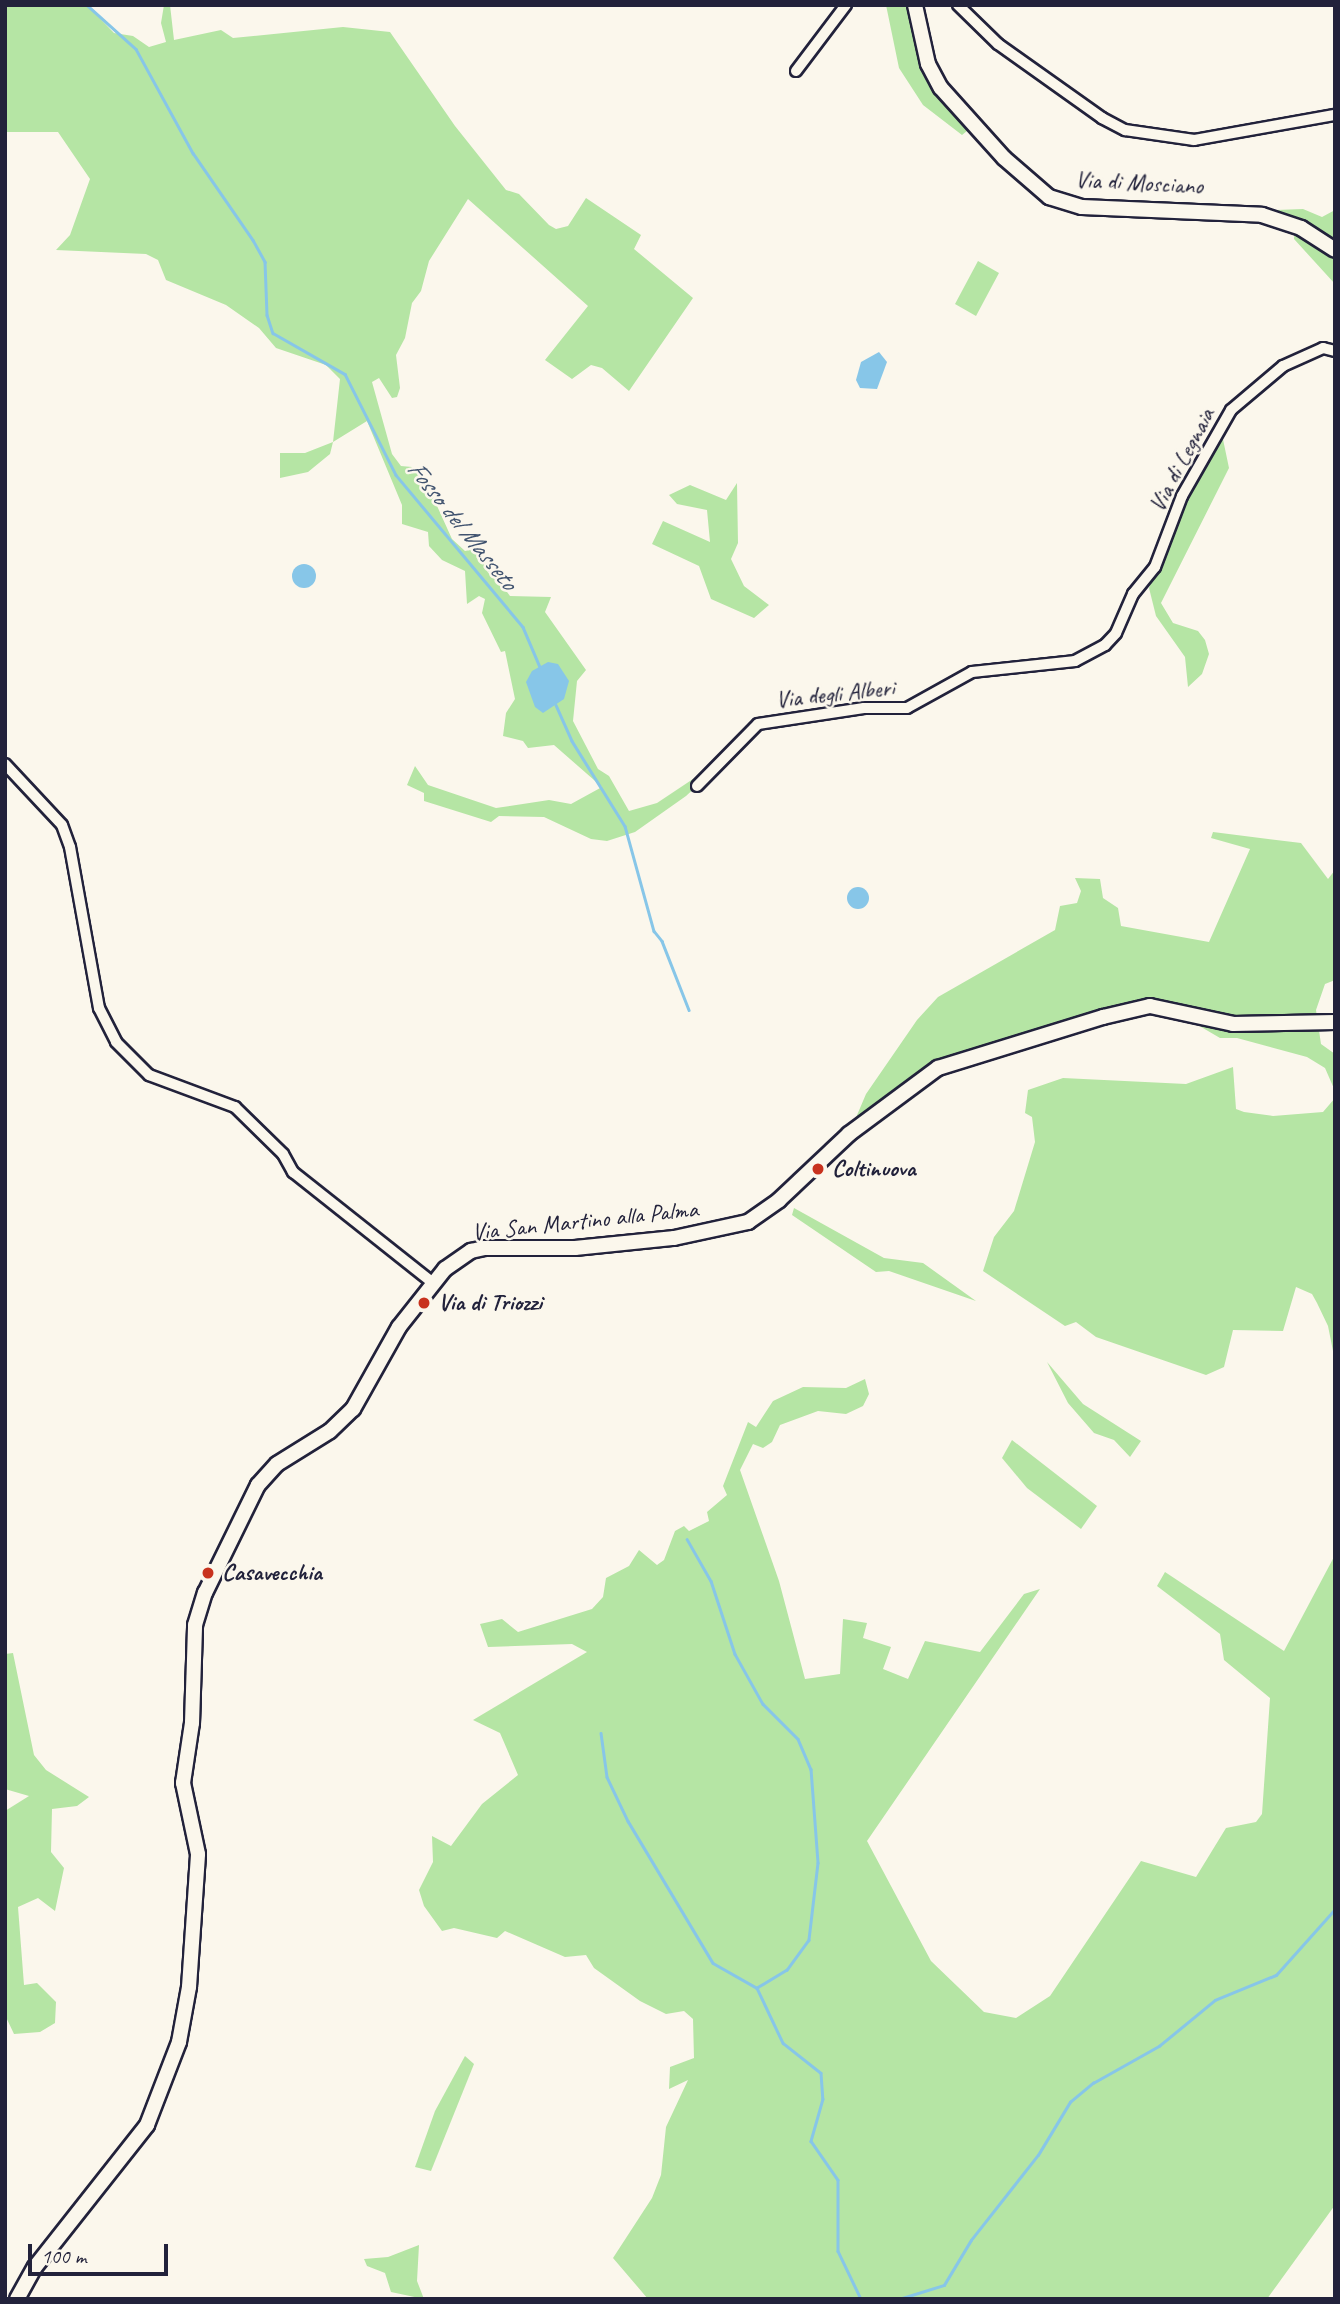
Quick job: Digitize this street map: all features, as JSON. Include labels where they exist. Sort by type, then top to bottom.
[{"type":"street","points":[[796,71],[846,5]]},
{"type":"street","name":"Via di Mosciano","points":[[915,5],[928,64],[941,88],[1004,158],[1049,197],[1082,207],[1262,215],[1301,228],[1335,250]]},
{"type":"street","name":"Via di Mosciano","points":[[958,5],[998,44],[1102,118],[1125,130],[1194,140],[1335,115]]},
{"type":"street","name":"Via di Legnaia","points":[[1154,567],[1182,496],[1231,410],[1283,366],[1323,348],[1335,351]]},
{"type":"street","name":"Via degli Alberi","points":[[697,786],[758,724],[864,708],[907,708],[972,672],[1075,661],[1105,645],[1116,633],[1133,594],[1154,567]]},
{"type":"street","points":[[5,764],[62,825],[70,847],[99,1008],[116,1042],[149,1075],[235,1107],[283,1154],[293,1172],[433,1283]]},
{"type":"street","name":"Via San Martino alla Palma","points":[[17,2299],[34,2267],[147,2125],[179,2042],[188,1987],[198,1854],[183,1783],[192,1723],[195,1625],[205,1593],[258,1485],[277,1464],[330,1431],[353,1409],[399,1327],[433,1283],[460,1258],[484,1248],[575,1248],[674,1238],[748,1222],[779,1200],[849,1134],[938,1068],[1103,1017],[1150,1006],[1233,1024],[1335,1022]]},
{"type":"green space","points":[[5,5],[87,5],[114,33],[133,36],[149,47],[166,42],[161,23],[164,5],[170,5],[174,40],[221,30],[233,38],[343,27],[390,32],[455,126],[506,190],[519,194],[549,225],[556,229],[568,226],[586,198],[641,235],[634,249],[693,298],[629,391],[602,368],[591,365],[572,379],[545,360],[588,306],[468,199],[429,261],[421,291],[412,303],[405,338],[396,355],[400,388],[397,397],[392,398],[379,378],[372,382],[392,454],[401,466],[412,467],[420,476],[420,486],[433,497],[452,539],[465,551],[475,549],[510,596],[551,597],[545,612],[586,670],[577,681],[573,721],[598,769],[609,776],[629,811],[657,803],[699,775],[710,774],[686,796],[635,832],[607,841],[591,839],[544,817],[499,816],[491,822],[424,801],[424,793],[407,785],[415,766],[428,785],[496,808],[549,800],[571,804],[602,787],[554,745],[528,748],[523,741],[503,736],[506,713],[515,699],[505,651],[501,652],[482,613],[485,599],[479,596],[467,604],[465,571],[442,560],[429,546],[428,532],[402,524],[402,505],[367,421],[333,442],[340,379],[326,365],[276,348],[259,328],[226,305],[166,280],[158,260],[146,254],[56,250],[70,235],[90,179],[58,132],[5,132]]},
{"type":"green space","points":[[886,5],[915,5],[928,64],[973,126],[962,135],[923,105],[899,68]]},
{"type":"green space","points":[[1303,209],[1322,217],[1335,210],[1335,284],[1294,239],[1295,226],[1273,218],[1276,210]]},
{"type":"green space","points":[[978,261],[999,273],[976,316],[955,304]]},
{"type":"green space","points":[[1220,425],[1229,468],[1161,603],[1173,623],[1198,631],[1205,640],[1209,654],[1202,674],[1188,687],[1185,657],[1156,616],[1149,588],[1182,496]]},
{"type":"green space","points":[[333,442],[330,454],[308,472],[280,478],[280,453],[305,453]]},
{"type":"green space","points":[[737,483],[738,543],[731,559],[744,586],[769,605],[754,618],[711,599],[699,566],[652,544],[663,521],[710,542],[707,510],[677,504],[669,495],[690,485],[726,500]]},
{"type":"green space","points":[[1213,832],[1301,843],[1328,879],[1335,870],[1335,980],[1325,984],[1316,1010],[1321,1044],[1335,1054],[1335,1091],[1325,1068],[1307,1057],[1237,1038],[1220,1038],[1167,1007],[962,1060],[849,1134],[866,1094],[917,1020],[938,997],[1055,930],[1060,906],[1077,903],[1081,891],[1075,878],[1100,879],[1103,898],[1118,908],[1121,926],[1209,942],[1250,849],[1211,838]]},
{"type":"green space","points":[[1233,1067],[1236,1109],[1244,1112],[1273,1116],[1323,1112],[1335,1098],[1335,1361],[1328,1326],[1317,1303],[1312,1294],[1296,1287],[1283,1331],[1233,1330],[1224,1367],[1206,1375],[1096,1337],[1076,1322],[1065,1326],[983,1271],[994,1237],[1014,1211],[1035,1142],[1032,1117],[1025,1113],[1028,1090],[1063,1078],[1186,1084]]},
{"type":"green space","points":[[794,1208],[884,1258],[923,1263],[976,1301],[889,1271],[876,1272],[792,1215]]},
{"type":"green space","points":[[1047,1362],[1083,1404],[1141,1441],[1130,1457],[1114,1440],[1094,1433],[1068,1403]]},
{"type":"green space","points":[[865,1379],[869,1394],[863,1406],[846,1414],[818,1411],[780,1425],[772,1442],[763,1448],[753,1444],[740,1470],[779,1581],[805,1679],[840,1674],[843,1619],[867,1623],[863,1638],[891,1647],[883,1669],[908,1679],[925,1641],[980,1652],[1024,1594],[1040,1589],[867,1841],[931,1961],[984,2012],[1016,2018],[1050,1996],[1141,1861],[1196,1877],[1226,1828],[1256,1822],[1262,1814],[1270,1698],[1224,1660],[1220,1634],[1157,1586],[1165,1572],[1284,1651],[1335,1555],[1335,2205],[1267,2299],[648,2299],[613,2258],[652,2198],[661,2175],[666,2127],[688,2080],[669,2089],[670,2067],[694,2058],[693,2019],[684,2011],[666,2014],[640,2001],[594,1968],[586,1955],[565,1957],[505,1931],[497,1938],[454,1928],[442,1931],[424,1906],[419,1890],[433,1862],[432,1836],[451,1846],[482,1804],[518,1775],[500,1733],[473,1720],[587,1652],[572,1644],[488,1647],[480,1624],[502,1619],[518,1632],[592,1609],[603,1597],[606,1578],[629,1566],[639,1550],[657,1565],[664,1560],[675,1531],[684,1526],[689,1531],[709,1521],[707,1512],[727,1495],[723,1486],[748,1422],[756,1427],[773,1401],[803,1387],[846,1388]]},
{"type":"green space","points":[[1012,1440],[1097,1506],[1081,1529],[1027,1488],[1002,1458]]},
{"type":"green space","points":[[13,1653],[34,1755],[46,1770],[89,1797],[77,1806],[52,1809],[51,1852],[64,1868],[55,1911],[38,1898],[18,1907],[24,1985],[37,1983],[56,2002],[55,2023],[40,2032],[14,2034],[5,2015],[5,1811],[29,1796],[5,1789],[5,1654]]},
{"type":"green space","points":[[465,2056],[474,2064],[431,2171],[415,2167],[435,2111]]},
{"type":"green space","points":[[419,2245],[417,2281],[424,2299],[391,2292],[385,2273],[367,2266],[364,2259],[388,2257]]},
{"type":"water","points":[[879,352],[887,362],[877,389],[860,388],[856,380],[861,362]]},
{"type":"water","points":[[304,564],[315,571],[316,576],[309,587],[304,588],[293,581],[292,576],[299,565]]},
{"type":"water","points":[[548,662],[558,664],[569,681],[564,699],[543,713],[535,707],[526,682],[532,671]]},
{"type":"water","points":[[858,887],[866,890],[869,898],[866,906],[858,909],[850,906],[847,898],[850,890]]},
{"type":"waterway","name":"Fosso del Masseto","points":[[87,5],[136,49],[193,153],[253,240],[265,262],[267,315],[273,333],[345,374],[396,475],[523,627],[540,667]]},
{"type":"waterway","name":"Fosso del Masseto","points":[[556,705],[572,741],[625,826],[654,931],[662,941],[689,1010]]},
{"type":"waterway","points":[[687,1539],[711,1581],[735,1654],[763,1704],[798,1739],[811,1769],[818,1863],[809,1940],[787,1970],[757,1988]]},
{"type":"waterway","points":[[601,1733],[607,1777],[628,1821],[713,1963],[757,1988],[783,2043],[821,2073],[823,2099],[811,2141],[838,2180],[838,2251],[861,2299]]},
{"type":"waterway","points":[[899,2299],[944,2285],[971,2240],[1038,2155],[1070,2102],[1093,2083],[1159,2046],[1215,2000],[1276,1975],[1335,1909]]},
{"type":"place","name":"Coltinuova","points":[[818,1169]]},
{"type":"place","name":"Via di Triozzi","points":[[424,1303]]},
{"type":"place","name":"Casavecchia","points":[[208,1573]]}]
